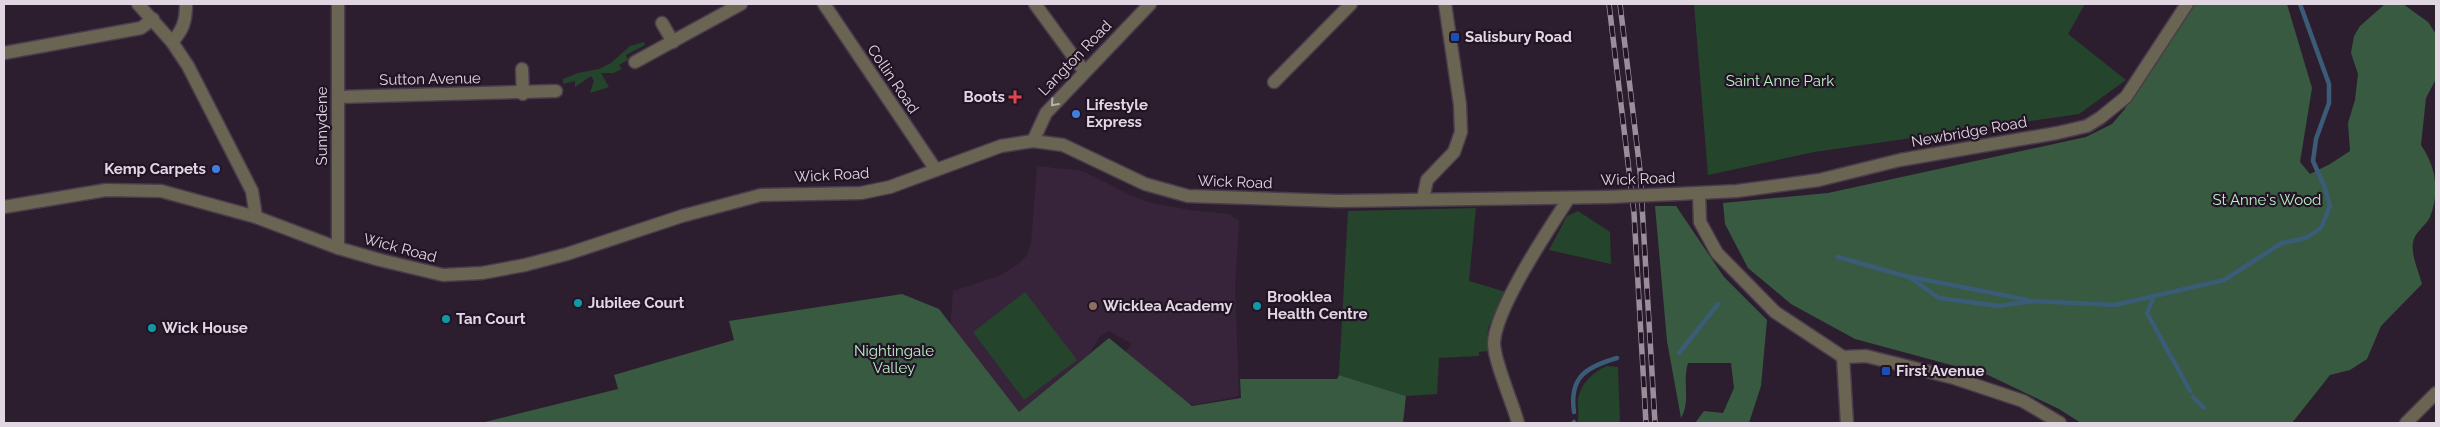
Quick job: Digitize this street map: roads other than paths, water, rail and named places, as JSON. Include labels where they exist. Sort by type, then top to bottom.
[{"type":"street","points":[[138,4],[172,42],[201,90],[252,191],[256,217]]},
{"type":"street","points":[[172,42],[180,34],[186,22],[186,4]]},
{"type":"street","name":"Sunnydene","points":[[338,4],[338,248]]},
{"type":"street","points":[[636,62],[741,4]]},
{"type":"street","name":"Collin Road","points":[[824,4],[936,170]]},
{"type":"street","points":[[1035,4],[1084,71]]},
{"type":"street","name":"Langton Road","points":[[1033,141],[1046,112],[1150,4]]},
{"type":"street","points":[[1274,82],[1351,4]]},
{"type":"street","points":[[1423,199],[1427,180],[1454,152],[1461,132],[1460,105],[1445,4]]},
{"type":"street","name":"Newbridge Road","points":[[1699,193],[1736,192],[1819,180],[1900,160],[2057,133],[2086,126],[2100,118],[2126,97],[2187,4]]},
{"type":"street","points":[[4,53],[141,28],[153,19]]},
{"type":"street","points":[[662,23],[673,42]]},
{"type":"street","points":[[522,69],[523,94]]},
{"type":"street","name":"Sutton Avenue","points":[[338,97],[523,94],[556,91]]},
{"type":"street","name":"Wick Road","points":[[4,207],[106,190],[136,189],[161,191],[256,217],[338,248],[412,269],[442,275],[482,273],[525,265],[568,254],[682,216],[761,195],[861,193],[890,187],[1001,146],[1033,141],[1062,145],[1145,184],[1188,196],[1338,201],[1570,198],[1699,193]]},
{"type":"street","points":[[1699,193],[1700,222],[1716,253],[1775,312],[1843,357],[1866,356],[1954,378],[2023,401],[2060,423]]},
{"type":"street","points":[[1518,423],[1494,343],[1496,334],[1501,315],[1548,230],[1570,198]]},
{"type":"street","points":[[1843,357],[1847,423]]},
{"type":"street","points":[[2406,423],[2436,393]]},
{"type":"waterway","points":[[1838,257],[1909,277],[1939,298],[1998,306],[2033,301],[2115,305],[2224,280],[2282,243],[2306,238],[2321,228],[2330,206],[2325,188],[2313,161],[2316,139],[2329,103],[2329,84],[2300,4]]},
{"type":"waterway","points":[[1911,277],[2028,300]]},
{"type":"waterway","points":[[2154,296],[2147,313],[2190,391]]},
{"type":"waterway","points":[[1679,353],[1718,304]]},
{"type":"waterway","points":[[1574,412],[1574,390],[1582,375],[1596,365],[1617,358]]},
{"type":"waterway","points":[[2193,397],[2204,408]]},
{"type":"railway","points":[[1609,4],[1634,213],[1646,423]]},
{"type":"railway","points":[[1620,4],[1640,171],[1655,423]]},
{"type":"place","name":"Salisbury Road","points":[[1455,37]]},
{"type":"place","name":"Boots","points":[[1015,97]]},
{"type":"place","name":"Lifestyle Express","points":[[1076,114]]},
{"type":"place","name":"Kemp Carpets","points":[[216,169]]},
{"type":"place","name":"Jubilee Court","points":[[578,303]]},
{"type":"place","name":"Wicklea Academy","points":[[1093,306]]},
{"type":"place","name":"Brooklea Health Centre","points":[[1257,306]]},
{"type":"place","name":"Tan Court","points":[[446,319]]},
{"type":"place","name":"Wick House","points":[[152,328]]},
{"type":"place","name":"First Avenue","points":[[1886,371]]},
{"type":"park label","name":"Saint Anne Park","points":[[1780,81]]},
{"type":"park label","name":"St Anne's Wood","points":[[2267,200]]},
{"type":"park label","name":"Nightingale Valley","points":[[894,360]]}]
